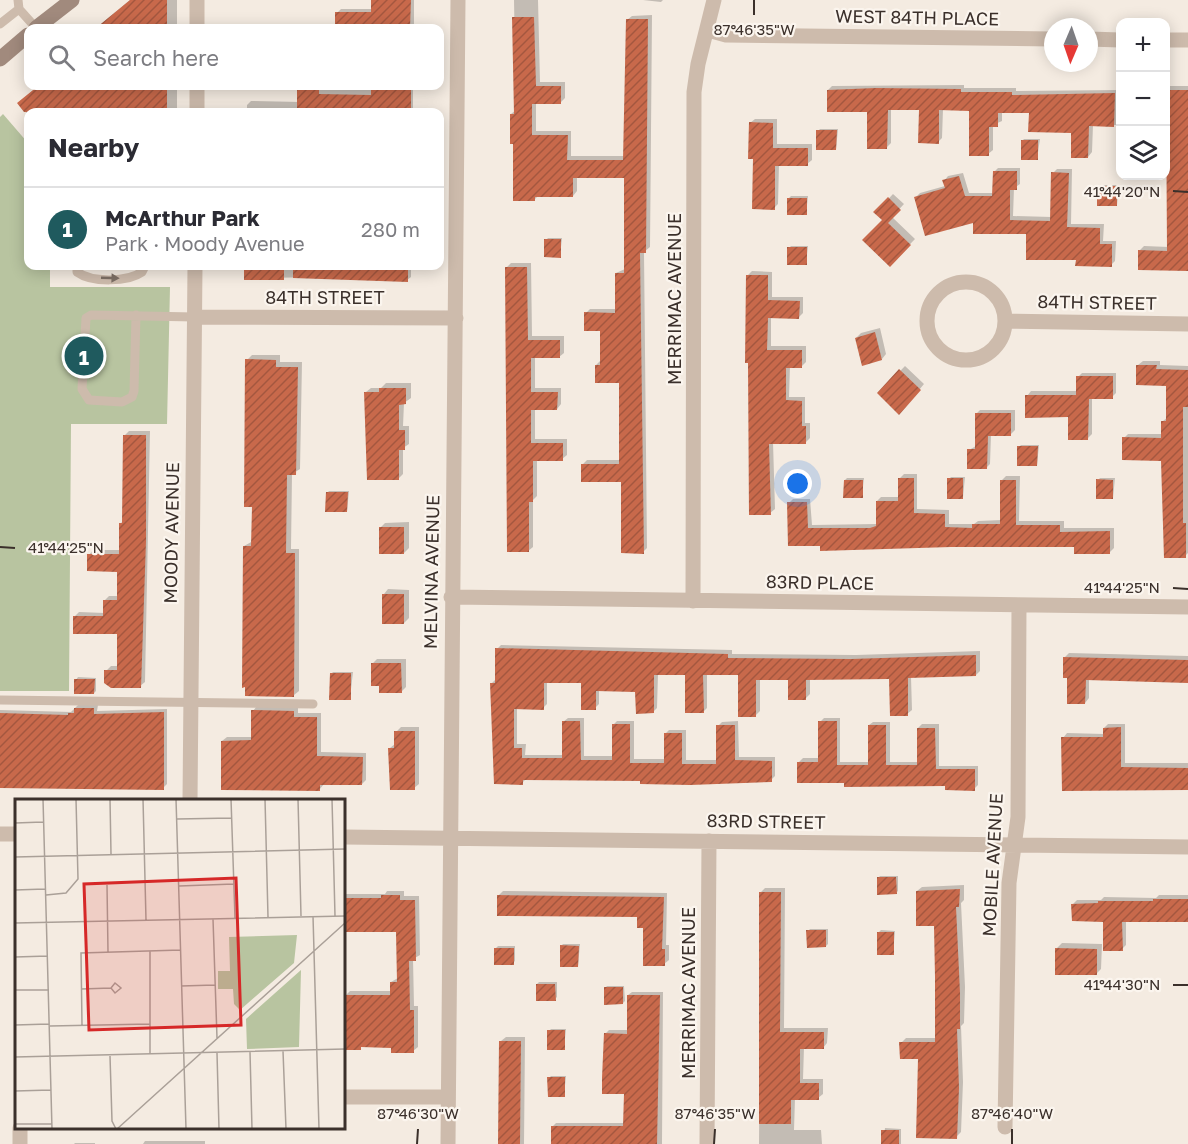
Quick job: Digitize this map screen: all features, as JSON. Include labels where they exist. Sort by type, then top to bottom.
[{"type":"street","points":[[41,24],[72,0]]},
{"type":"street","points":[[197,0],[197,24]]},
{"type":"street","name":"MELVINA AVENUE","points":[[448,1144],[458,0]]},
{"type":"street","name":"MERRIMAC AVENUE","points":[[693,600],[694,92],[698,64],[714,0]]},
{"type":"street","name":"WEST 84TH PLACE","points":[[708,30],[726,35],[1044,39]]},
{"type":"street","points":[[2,52],[24,38]]},
{"type":"street","points":[[1098,39],[1116,40]]},
{"type":"street","points":[[1170,40],[1188,40]]},
{"type":"street","points":[[197,90],[197,108]]},
{"type":"street","name":"MOODY AVENUE","points":[[190,799],[195,270]]},
{"type":"street","points":[[959,282],[982,285],[991,291],[1004,309],[1006,321],[999,344],[980,358],[968,361],[944,354],[935,346],[927,324],[927,312],[939,293],[959,282]]},
{"type":"street","name":"84TH STREET","points":[[195,316],[456,318]]},
{"type":"street","name":"84TH STREET","points":[[1006,321],[1188,324]]},
{"type":"street","name":"83RD PLACE","points":[[451,597],[1188,607]]},
{"type":"street","name":"MOBILE AVENUE","points":[[1005,1127],[1009,883],[1018,817],[1019,605]]},
{"type":"street","name":"83RD STREET","points":[[345,837],[1188,847]]},
{"type":"street","name":"MERRIMAC AVENUE","points":[[707,1144],[709,841]]},
{"type":"street","points":[[345,1097],[448,1097]]},
{"type":"lane","points":[[0,24],[19,4],[33,24]]},
{"type":"lane","points":[[77,270],[87,277],[130,279],[143,270]]},
{"type":"lane","points":[[136,315],[132,397],[122,402],[89,400],[82,389],[86,318],[92,315],[136,315],[195,316]]},
{"type":"lane","points":[[0,700],[313,704]]},
{"type":"green space","points":[[3,114],[24,138],[24,270],[50,270],[50,287],[170,287],[167,424],[71,424],[69,691],[0,691],[0,117]]},
{"type":"building","points":[[130,0],[167,0],[167,24],[101,24]]},
{"type":"building","points":[[371,0],[411,0],[410,24],[335,24],[335,12],[371,12]]},
{"type":"building","points":[[512,17],[534,17],[536,86],[561,86],[561,104],[532,104],[532,135],[568,135],[567,160],[623,160],[626,19],[648,19],[646,253],[640,253],[644,554],[621,553],[621,482],[581,482],[581,464],[619,464],[619,383],[595,383],[595,365],[600,365],[600,331],[584,331],[584,312],[615,313],[615,273],[624,273],[624,178],[573,178],[573,197],[535,197],[535,201],[513,201],[513,144],[510,144],[510,114],[514,114]]},
{"type":"building","points":[[961,89],[961,92],[1012,92],[1012,95],[1115,93],[1114,127],[1089,126],[1088,158],[1071,158],[1071,133],[1028,132],[1029,113],[998,113],[998,127],[989,127],[989,156],[969,156],[969,111],[939,110],[939,144],[918,143],[919,110],[888,110],[887,149],[867,149],[867,112],[827,112],[827,90]]},
{"type":"building","points":[[33,90],[167,90],[167,108],[24,108],[24,112],[17,103]]},
{"type":"building","points":[[297,90],[319,90],[319,94],[371,95],[371,90],[411,90],[411,108],[297,108]]},
{"type":"building","points":[[1170,90],[1188,90],[1188,271],[1138,270],[1138,250],[1167,251]]},
{"type":"building","points":[[749,122],[773,123],[773,148],[808,148],[808,166],[775,166],[775,210],[752,209],[753,159],[748,159]]},
{"type":"building","points":[[816,130],[837,130],[836,150],[816,150]]},
{"type":"building","points":[[1021,140],[1038,140],[1038,160],[1021,160]]},
{"type":"building","points":[[993,171],[1017,171],[1017,190],[1010,190],[1010,220],[1050,221],[1051,172],[1069,173],[1067,227],[1100,228],[1100,244],[1112,244],[1112,267],[1075,266],[1076,260],[1026,260],[1026,234],[973,234],[973,223],[925,236],[914,197],[945,188],[942,180],[959,176],[965,196],[992,196]]},
{"type":"building","points":[[1097,186],[1117,186],[1117,206],[1097,206]]},
{"type":"building","points":[[888,197],[901,210],[888,223],[911,245],[890,267],[862,240],[882,220],[873,212]]},
{"type":"building","points":[[787,198],[807,198],[807,215],[787,215]]},
{"type":"building","points":[[544,239],[561,239],[561,258],[544,257]]},
{"type":"building","points":[[787,247],[807,247],[807,265],[787,265]]},
{"type":"building","points":[[505,267],[527,267],[528,340],[560,340],[560,358],[531,358],[531,392],[558,392],[557,410],[531,410],[531,443],[563,443],[563,461],[533,461],[533,502],[529,502],[529,552],[507,552]]},
{"type":"building","points":[[244,270],[284,270],[284,280],[244,280]]},
{"type":"building","points":[[293,270],[408,270],[408,282],[293,278]]},
{"type":"building","points":[[746,275],[768,275],[768,300],[800,301],[799,319],[768,318],[767,350],[802,350],[802,368],[786,368],[786,400],[802,401],[802,426],[806,426],[806,444],[769,444],[771,515],[749,515],[748,363],[745,363]]},
{"type":"building","points":[[875,332],[882,360],[862,366],[855,338]]},
{"type":"building","points":[[245,359],[276,360],[276,367],[298,367],[296,475],[287,475],[286,553],[295,553],[294,697],[245,696],[245,687],[242,688],[243,546],[251,546],[252,507],[244,507]]},
{"type":"building","points":[[1136,365],[1157,365],[1156,369],[1188,370],[1188,407],[1183,407],[1183,523],[1186,523],[1186,558],[1164,558],[1161,461],[1122,460],[1122,437],[1161,438],[1161,421],[1166,421],[1166,386],[1136,385]]},
{"type":"building","points":[[899,369],[921,390],[899,415],[877,393]]},
{"type":"building","points":[[1076,376],[1113,376],[1113,399],[1089,399],[1088,440],[1068,440],[1068,417],[1025,418],[1025,395],[1076,395]]},
{"type":"building","points":[[379,388],[406,388],[406,404],[399,405],[399,430],[405,430],[405,450],[399,450],[399,480],[367,480],[364,392],[379,392]]},
{"type":"building","points":[[975,413],[1011,413],[1011,436],[988,436],[987,469],[967,469],[967,449],[975,449]]},
{"type":"building","points":[[123,435],[146,435],[146,541],[141,688],[111,688],[104,683],[104,670],[117,670],[117,634],[73,634],[73,616],[103,616],[103,600],[117,600],[117,572],[87,571],[87,554],[119,554],[119,523],[122,523]]},
{"type":"building","points":[[1017,446],[1038,446],[1037,466],[1017,466]]},
{"type":"building","points":[[898,478],[914,478],[914,513],[945,514],[945,527],[972,528],[972,524],[1000,524],[1000,480],[1016,480],[1016,525],[1060,525],[1060,532],[1110,531],[1110,554],[1074,554],[1074,547],[951,547],[820,551],[820,546],[788,546],[787,502],[807,502],[808,528],[870,528],[876,526],[876,501],[898,501]]},
{"type":"building","points":[[947,478],[963,478],[963,499],[947,499]]},
{"type":"building","points":[[1096,479],[1113,480],[1113,499],[1096,499]]},
{"type":"building","points":[[844,480],[863,480],[863,498],[843,498]]},
{"type":"building","points":[[326,492],[348,492],[347,512],[325,512]]},
{"type":"building","points":[[379,527],[404,527],[404,554],[379,554]]},
{"type":"building","points":[[382,594],[404,594],[404,624],[382,624]]},
{"type":"building","points":[[495,648],[728,654],[728,658],[851,659],[976,655],[976,676],[908,678],[908,716],[890,716],[889,679],[806,680],[806,700],[788,700],[788,680],[756,680],[756,717],[738,717],[738,675],[703,675],[704,713],[685,713],[685,675],[654,675],[654,713],[636,714],[635,692],[596,691],[596,710],[581,710],[581,683],[544,683],[544,710],[514,709],[514,748],[522,748],[522,758],[562,758],[562,721],[580,721],[581,760],[612,760],[612,724],[630,724],[630,763],[664,763],[664,733],[682,733],[682,764],[716,764],[716,725],[735,725],[735,760],[772,761],[772,782],[690,785],[640,784],[640,781],[523,780],[523,785],[494,784],[490,683],[495,683]]},
{"type":"building","points":[[1063,657],[1188,660],[1188,683],[1086,680],[1085,704],[1067,704],[1067,678],[1063,678]]},
{"type":"building","points":[[371,663],[401,663],[402,693],[379,693],[379,686],[371,686]]},
{"type":"building","points":[[330,673],[351,673],[351,700],[329,700]]},
{"type":"building","points":[[74,679],[95,679],[94,694],[74,694]]},
{"type":"building","points":[[74,708],[94,708],[94,714],[164,712],[164,790],[0,788],[0,713],[68,715],[68,713],[74,713]]},
{"type":"building","points":[[251,710],[294,711],[294,717],[317,717],[317,756],[363,757],[362,785],[320,785],[320,791],[221,790],[221,741],[251,740]]},
{"type":"building","points":[[818,721],[837,721],[837,765],[868,765],[868,725],[886,725],[886,765],[917,765],[917,728],[935,728],[936,769],[975,769],[975,791],[945,790],[945,786],[844,787],[844,783],[797,783],[797,762],[818,762]]},
{"type":"building","points":[[1121,727],[1121,767],[1188,768],[1188,790],[1062,791],[1061,737],[1103,737],[1103,728]]},
{"type":"building","points":[[394,731],[415,731],[415,790],[390,790],[388,748],[394,748]]},
{"type":"building","points":[[877,877],[896,877],[897,894],[877,895]]},
{"type":"building","points":[[960,889],[959,907],[956,907],[960,993],[960,1029],[957,1029],[959,1088],[957,1139],[916,1138],[918,1059],[900,1059],[899,1042],[935,1042],[935,977],[934,926],[916,926],[916,891]]},
{"type":"building","points":[[759,892],[781,892],[780,1032],[824,1032],[824,1049],[800,1049],[800,1083],[819,1083],[819,1100],[791,1100],[791,1124],[759,1124]]},
{"type":"building","points":[[381,895],[400,895],[400,900],[415,900],[416,961],[409,961],[410,1010],[414,1010],[414,1053],[391,1053],[391,1048],[361,1047],[361,1050],[345,1050],[345,995],[390,995],[390,982],[397,982],[396,932],[345,932],[345,898],[381,898]]},
{"type":"building","points":[[497,895],[664,897],[662,949],[665,949],[665,966],[643,966],[643,928],[637,928],[637,917],[497,916]]},
{"type":"building","points":[[1153,899],[1188,899],[1188,922],[1122,922],[1123,951],[1103,951],[1103,922],[1072,921],[1071,904],[1098,903],[1098,901],[1153,901]]},
{"type":"building","points":[[806,930],[826,930],[826,947],[807,948]]},
{"type":"building","points":[[877,932],[894,932],[894,955],[877,955]]},
{"type":"building","points":[[560,945],[579,946],[578,967],[560,967]]},
{"type":"building","points":[[494,948],[514,948],[514,965],[494,965]]},
{"type":"building","points":[[1055,948],[1097,949],[1097,975],[1055,975]]},
{"type":"building","points":[[536,984],[555,984],[556,1001],[536,1001]]},
{"type":"building","points":[[604,987],[623,987],[623,1004],[604,1005]]},
{"type":"building","points":[[627,995],[660,995],[657,1144],[551,1144],[551,1126],[623,1126],[624,1094],[602,1094],[602,1078],[604,1033],[627,1034]]},
{"type":"building","points":[[547,1030],[565,1030],[565,1050],[547,1050]]},
{"type":"building","points":[[499,1041],[521,1041],[520,1144],[498,1144]]},
{"type":"building","points":[[547,1077],[565,1077],[565,1097],[548,1097]]},
{"type":"building","points":[[881,1130],[899,1130],[899,1144],[881,1144]]},
{"type":"place","name":"McArthur Park","points":[[84,356]]}]
